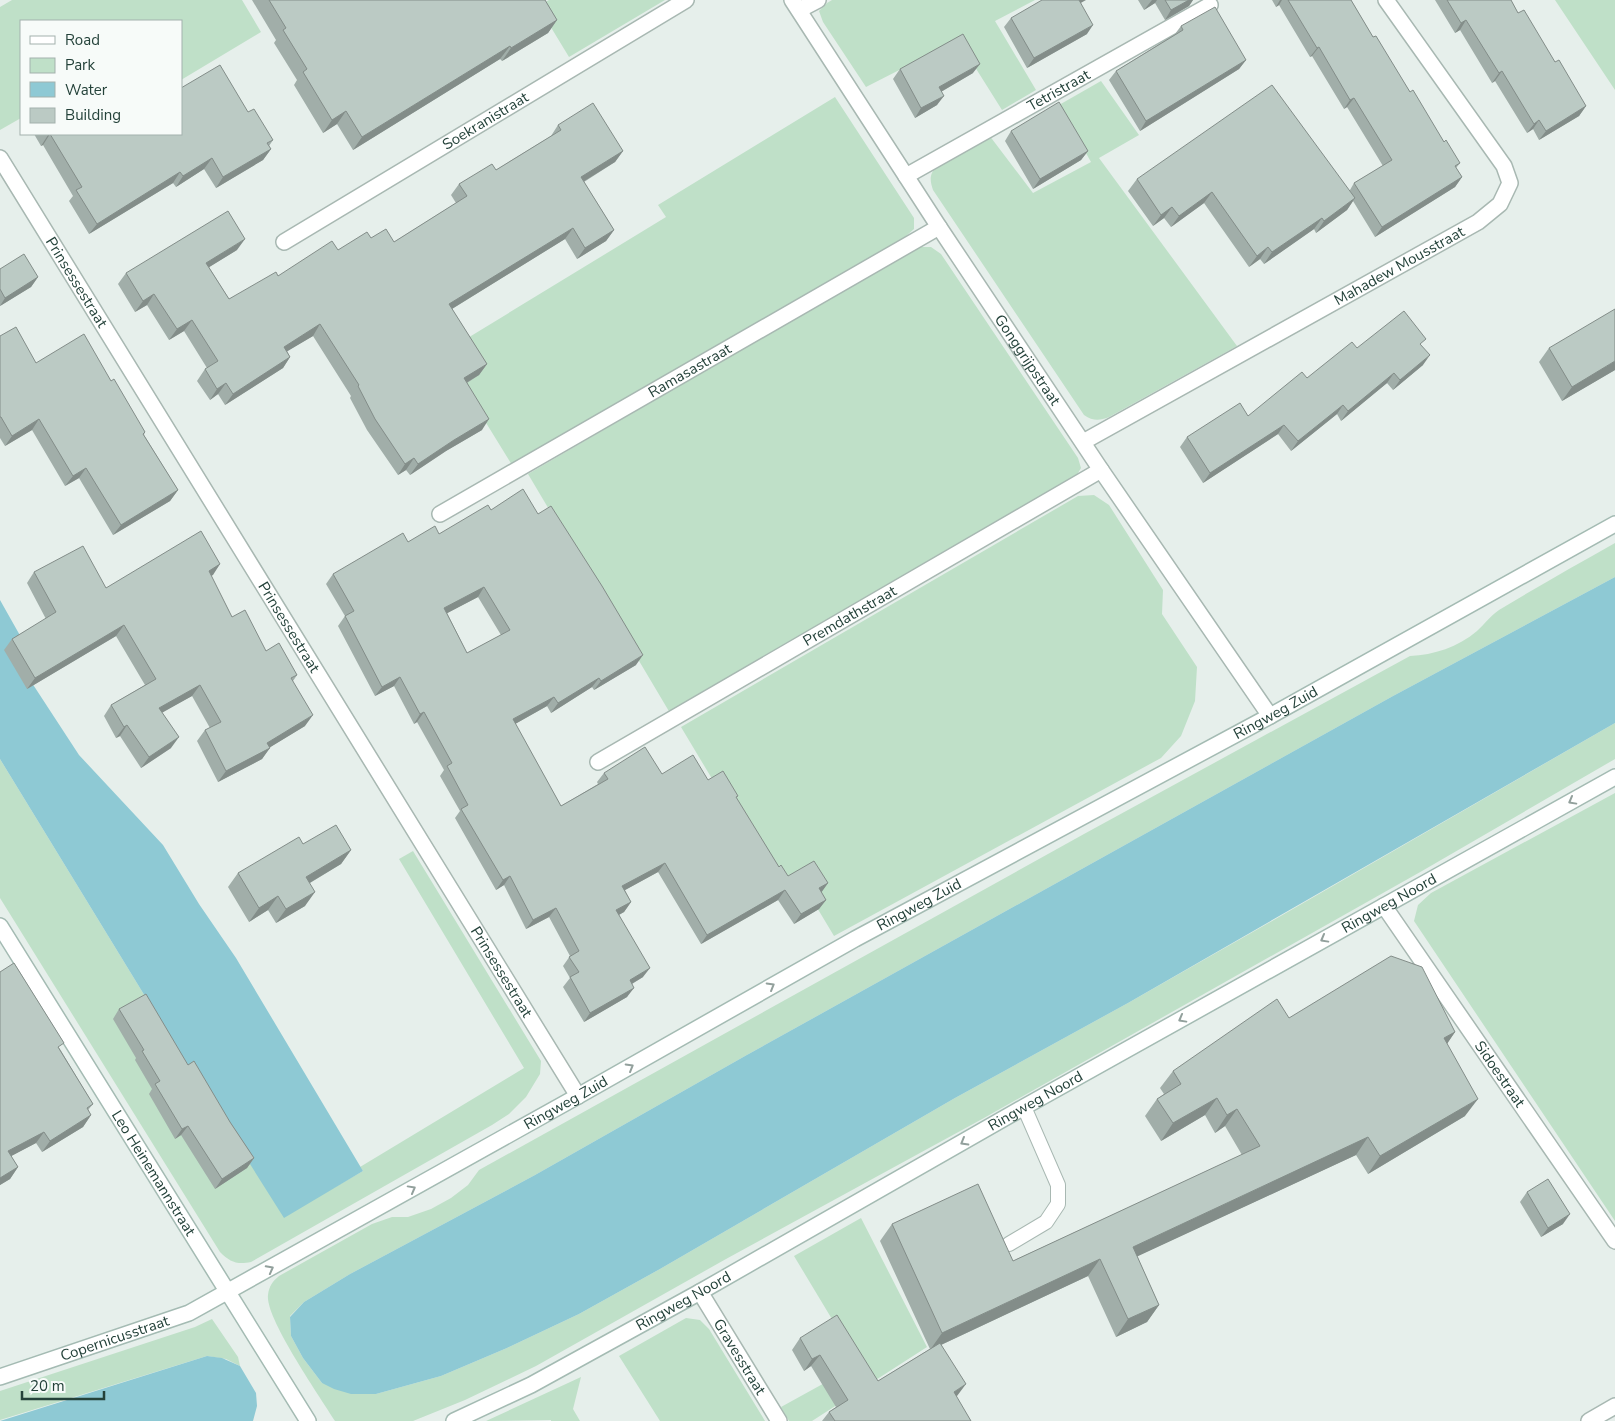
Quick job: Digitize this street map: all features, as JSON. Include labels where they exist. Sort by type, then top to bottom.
[{"type":"street","name":"Soekranistraat","points":[[284,242],[686,0]]},
{"type":"street","points":[[796,5],[818,0]]},
{"type":"street","name":"Mahadew Mousstraat","points":[[1082,442],[1478,222],[1500,204],[1510,183],[1504,166],[1386,0]]},
{"type":"street","name":"Tetristraat","points":[[906,176],[1210,4]]},
{"type":"street","name":"Gonggrijpstraat","points":[[796,5],[939,227],[1082,442],[1270,716]]},
{"type":"street","name":"Prinsessestraat","points":[[0,158],[578,1096]]},
{"type":"street","name":"Ramasastraat","points":[[440,514],[939,227]]},
{"type":"street","name":"Premdathstraat","points":[[598,762],[1101,470]]},
{"type":"street","name":"Ringweg Zuid","points":[[228,1292],[855,938],[1270,716],[1615,524]]},
{"type":"street","name":"Ringweg Noord","points":[[454,1421],[531,1384],[700,1292],[1024,1107],[1615,777]]},
{"type":"street","name":"Sidoestraat","points":[[1384,906],[1615,1241]]},
{"type":"street","name":"Leo Heinemannstraat","points":[[0,926],[308,1421]]},
{"type":"street","name":"Copernicusstraat","points":[[0,1377],[189,1312],[228,1292]]},
{"type":"street","name":"Gravesstraat","points":[[700,1292],[779,1421]]},
{"type":"street","points":[[1589,1421],[1615,1406]]},
{"type":"lane","points":[[1009,1244],[1046,1222],[1058,1204],[1058,1185],[1024,1107]]},
{"type":"green space","points":[[12,0],[242,0],[261,32],[182,79],[182,20],[20,20],[20,119],[0,130],[0,7]]},
{"type":"green space","points":[[549,0],[665,0],[569,57],[538,6]]},
{"type":"green space","points":[[832,0],[1035,0],[995,21],[1036,90],[1002,110],[958,40],[866,87],[823,22],[819,11]]},
{"type":"green space","points":[[1555,0],[1615,0],[1615,90]]},
{"type":"green space","points":[[1101,81],[1139,135],[1099,158],[1237,346],[1109,417],[1096,420],[1084,415],[933,190],[931,178],[933,171],[943,162],[989,135],[1033,193],[1091,162],[1059,105]]},
{"type":"green space","points":[[835,97],[914,218],[914,229],[905,237],[512,465],[443,353],[666,217],[658,205]]},
{"type":"green space","points":[[917,247],[931,247],[941,254],[1078,458],[1081,468],[1075,478],[670,713],[528,474]]},
{"type":"green space","points":[[1094,495],[1109,505],[1163,590],[1162,614],[1197,667],[1195,701],[1181,736],[1161,758],[834,936],[798,876],[778,889],[681,727],[1078,496]]},
{"type":"green space","points":[[1615,543],[1615,577],[1393,696],[745,1056],[535,1175],[350,1274],[304,1302],[290,1316],[291,1336],[303,1358],[322,1383],[376,1394],[441,1376],[507,1348],[579,1314],[660,1269],[955,1098],[1128,1003],[1615,723],[1615,759],[1422,871],[984,1118],[726,1259],[536,1366],[465,1400],[413,1421],[335,1421],[284,1339],[269,1306],[269,1289],[279,1276],[372,1224],[392,1217],[408,1217],[431,1209],[451,1198],[468,1185],[479,1170],[1084,834],[1410,656],[1437,652],[1462,642],[1499,610]]},
{"type":"green space","points":[[0,759],[173,1042],[328,1191],[363,1171],[360,1167],[524,1068],[399,859],[413,851],[541,1061],[540,1074],[526,1097],[509,1114],[492,1125],[251,1262],[238,1263],[227,1258],[220,1252],[0,898]]},
{"type":"green space","points":[[1615,793],[1615,1221],[1414,921],[1418,905],[1431,893]]},
{"type":"green space","points":[[861,1218],[927,1347],[812,1421],[789,1421],[781,1407],[859,1364],[794,1256]]},
{"type":"green space","points":[[686,1318],[700,1320],[709,1329],[765,1421],[660,1421],[619,1356]]},
{"type":"green space","points":[[212,1319],[238,1357],[240,1366],[226,1359],[207,1356],[0,1420],[0,1391],[195,1327]]},
{"type":"green space","points":[[581,1377],[573,1409],[580,1421],[486,1421]]},
{"type":"water","points":[[1615,577],[1615,723],[1128,1003],[955,1098],[579,1314],[507,1348],[441,1376],[376,1394],[351,1394],[334,1389],[322,1383],[303,1358],[291,1336],[290,1317],[304,1302],[350,1274],[535,1175],[745,1056],[1393,696]]},
{"type":"water","points":[[0,600],[22,639],[15,657],[79,755],[163,845],[199,904],[236,958],[363,1171],[284,1218],[173,1042],[0,759]]},
{"type":"water","points":[[207,1356],[222,1358],[240,1366],[256,1393],[257,1406],[253,1421],[0,1421]]},
{"type":"building","points":[[269,0],[545,0],[557,20],[511,48],[510,46],[362,137],[346,111],[332,120],[303,72],[307,69],[283,30],[286,28]]},
{"type":"building","points":[[1042,0],[1079,0],[1093,25],[1034,58],[1011,18]]},
{"type":"building","points":[[1165,0],[1189,0],[1171,10]]},
{"type":"building","points":[[1288,0],[1351,0],[1373,37],[1376,36],[1410,92],[1413,90],[1444,142],[1446,140],[1460,163],[1455,166],[1462,177],[1382,227],[1354,183],[1392,160],[1354,98],[1350,100],[1319,47],[1317,48]]},
{"type":"building","points":[[1447,0],[1511,0],[1518,13],[1524,10],[1555,62],[1559,60],[1586,106],[1546,131],[1539,120],[1534,124],[1502,71],[1499,73],[1466,20],[1461,23]]},
{"type":"building","points":[[1215,7],[1246,60],[1146,121],[1116,71],[1183,30],[1181,26]]},
{"type":"building","points":[[963,34],[980,64],[939,87],[944,96],[921,108],[900,69]]},
{"type":"building","points":[[220,65],[248,112],[254,109],[273,140],[267,143],[271,149],[223,177],[212,158],[183,176],[180,172],[97,224],[76,190],[82,187],[51,135],[182,135],[182,87]]},
{"type":"building","points":[[1272,85],[1355,198],[1324,221],[1322,218],[1272,252],[1268,247],[1257,256],[1212,192],[1179,216],[1172,207],[1161,215],[1137,179]]},
{"type":"building","points":[[1059,102],[1088,151],[1040,179],[1011,131]]},
{"type":"building","points":[[593,103],[623,151],[581,177],[614,230],[585,248],[573,228],[449,304],[487,364],[464,378],[489,419],[418,464],[414,458],[405,464],[375,419],[359,385],[320,324],[284,347],[290,357],[233,394],[226,383],[217,389],[205,369],[218,361],[192,320],[177,329],[154,294],[143,301],[126,273],[228,211],[245,239],[206,263],[229,299],[276,272],[278,276],[332,241],[338,250],[367,232],[371,238],[386,229],[394,242],[467,196],[459,184],[492,164],[496,170],[561,130],[558,125]]},
{"type":"building","points":[[24,254],[38,277],[5,298],[0,289],[0,269]]},
{"type":"building","points":[[1615,309],[1615,361],[1572,387],[1549,348]]},
{"type":"building","points":[[1404,311],[1426,339],[1420,344],[1430,355],[1400,380],[1394,373],[1348,411],[1343,405],[1298,441],[1284,425],[1210,473],[1187,437],[1240,403],[1248,416],[1302,372],[1307,378],[1352,342],[1357,348]]},
{"type":"building","points":[[16,327],[36,363],[84,334],[111,381],[114,379],[145,432],[143,434],[178,490],[121,525],[86,468],[73,476],[39,419],[12,436],[0,417],[0,336]]},
{"type":"building","points":[[523,489],[538,514],[551,506],[643,655],[601,681],[599,678],[558,703],[554,697],[513,719],[561,806],[608,779],[604,773],[645,747],[662,774],[693,755],[708,780],[723,771],[738,796],[736,797],[779,867],[781,865],[788,876],[814,861],[828,883],[819,888],[826,900],[801,914],[785,890],[707,935],[665,863],[622,886],[631,902],[616,910],[650,968],[630,980],[634,988],[590,1013],[570,977],[579,972],[569,957],[579,951],[556,908],[533,920],[510,876],[503,880],[461,809],[468,805],[447,766],[452,763],[424,712],[420,714],[400,677],[382,687],[345,616],[354,611],[333,574],[403,533],[408,542],[435,526],[439,534],[488,505],[491,510]],"holes":[[[484,587],[510,630],[467,653],[444,608]]]},
{"type":"building","points":[[201,531],[220,564],[209,571],[232,617],[245,610],[266,651],[279,643],[297,675],[291,678],[313,715],[267,743],[270,748],[226,771],[205,730],[221,722],[200,685],[159,708],[179,737],[149,757],[127,725],[124,727],[111,705],[156,679],[124,625],[35,678],[12,639],[56,612],[34,572],[83,546],[106,588]]},
{"type":"building","points":[[336,825],[351,850],[306,877],[315,892],[286,909],[278,896],[259,908],[238,873],[299,837],[303,844]]},
{"type":"building","points":[[1391,956],[1422,967],[1455,1032],[1444,1038],[1478,1099],[1380,1156],[1368,1137],[1133,1247],[1159,1305],[1128,1319],[1100,1259],[942,1333],[892,1224],[978,1184],[1013,1261],[1260,1146],[1237,1109],[1227,1115],[1217,1098],[1173,1123],[1157,1099],[1181,1084],[1173,1071],[1277,999],[1289,1018]]},
{"type":"building","points":[[14,963],[64,1043],[58,1047],[93,1104],[87,1108],[91,1115],[50,1141],[44,1132],[8,1151],[18,1167],[0,1178],[0,972]]},
{"type":"building","points":[[146,994],[188,1065],[194,1061],[254,1158],[222,1179],[188,1126],[182,1129],[155,1084],[160,1081],[142,1051],[144,1050],[119,1009]]},
{"type":"building","points":[[1548,1179],[1570,1214],[1548,1228],[1527,1192]]},
{"type":"building","points":[[837,1315],[878,1381],[940,1343],[966,1384],[954,1392],[971,1421],[835,1421],[829,1412],[848,1400],[820,1355],[812,1359],[800,1338]]}]
